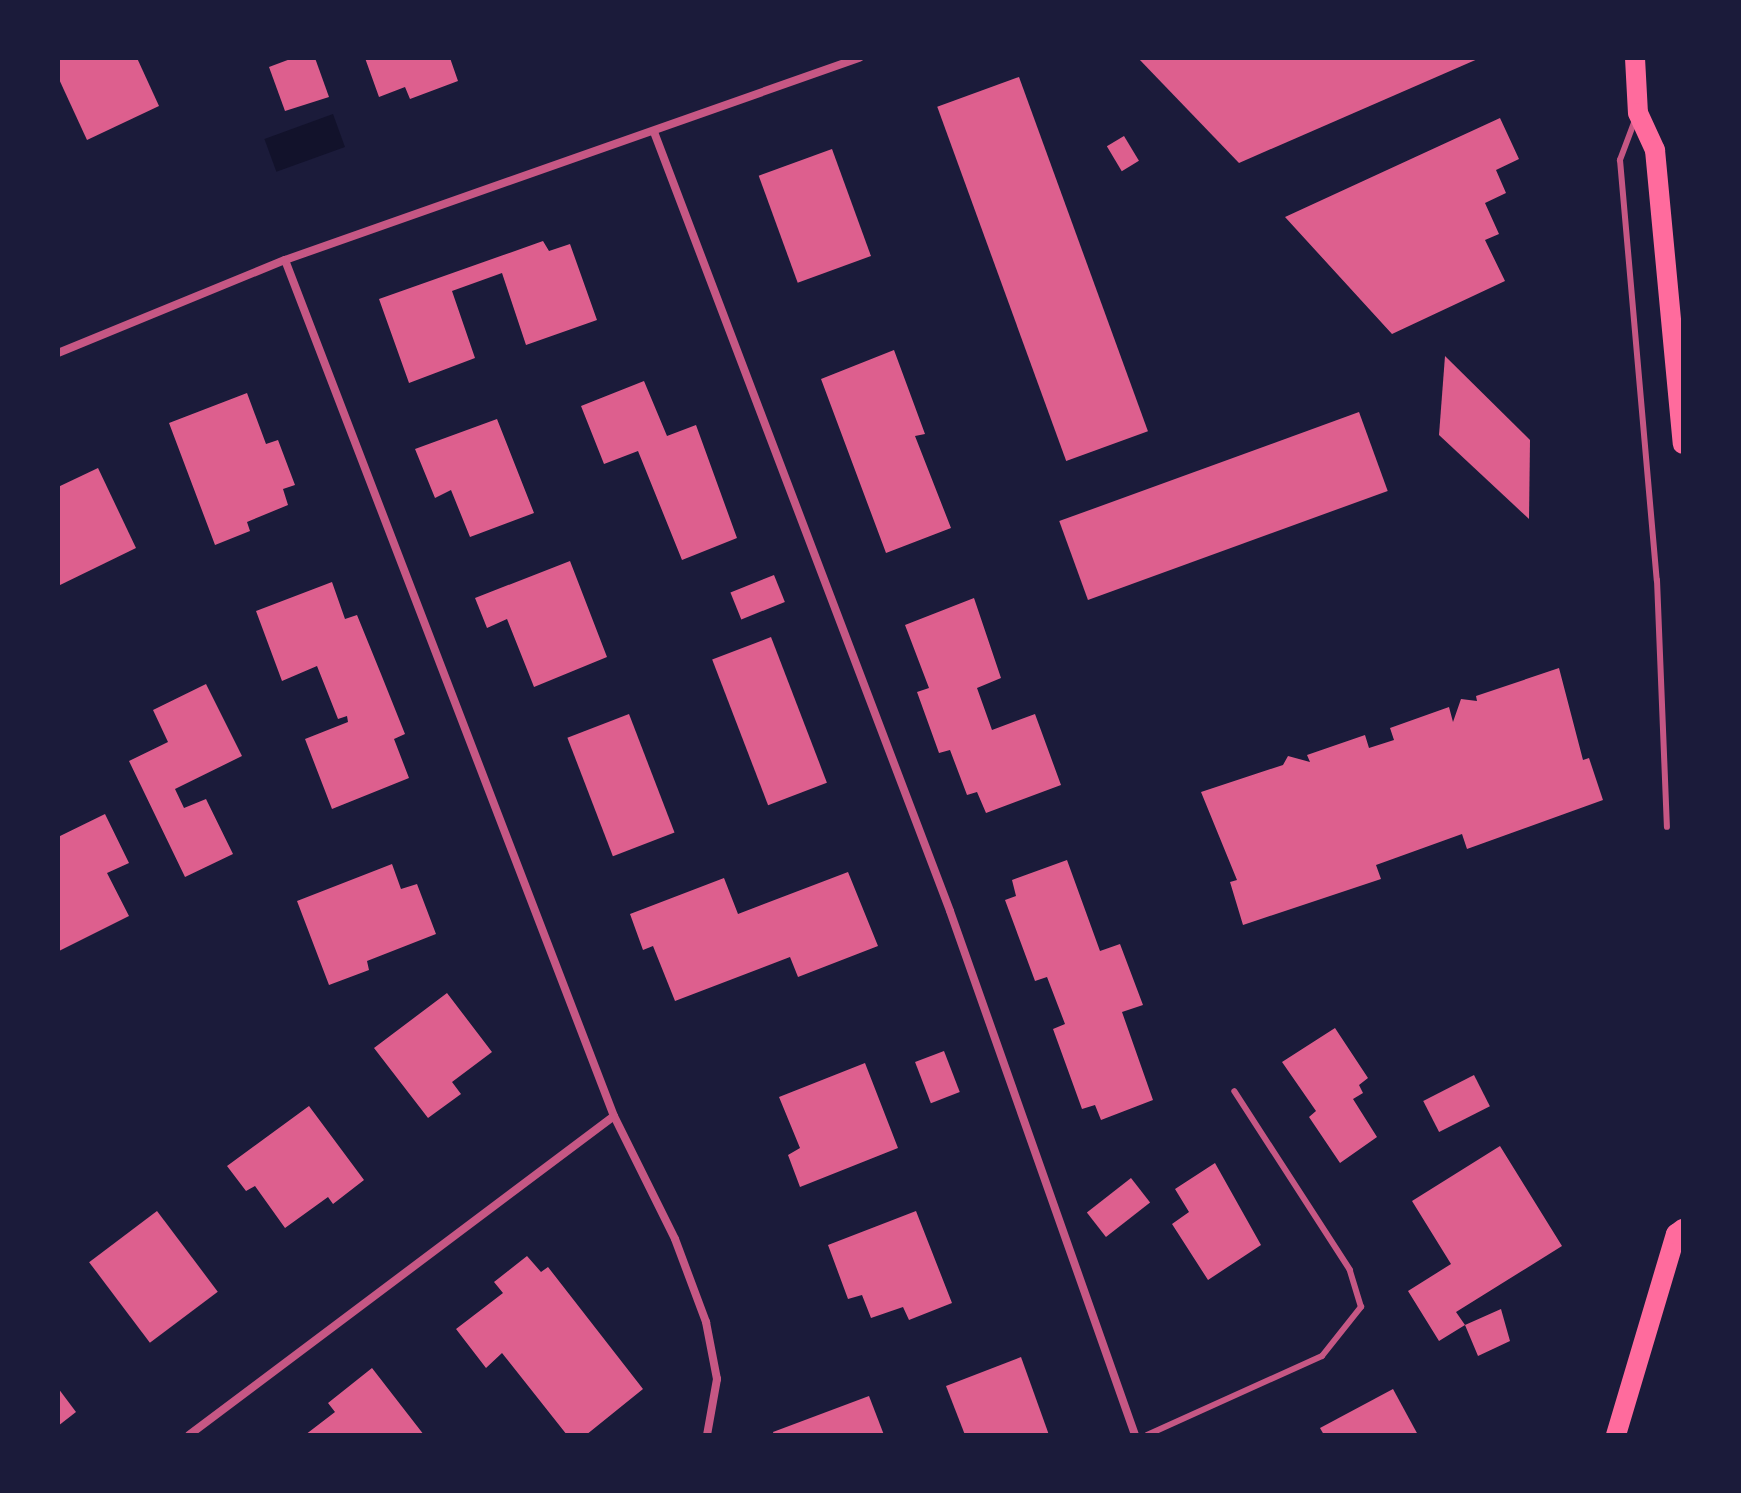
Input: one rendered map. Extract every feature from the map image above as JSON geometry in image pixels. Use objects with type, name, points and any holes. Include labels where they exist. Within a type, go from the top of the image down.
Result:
[{"type":"main road","points":[[1635,58],[1638,113],[1655,150],[1683,444]]},
{"type":"main road","points":[[1616,1435],[1676,1234],[1683,1229]]},
{"type":"street","points":[[58,353],[285,260],[859,58]]},
{"type":"street","points":[[654,132],[950,911],[1135,1435]]},
{"type":"street","points":[[285,260],[614,1116],[675,1239],[706,1322],[717,1379],[707,1435]]},
{"type":"street","points":[[189,1435],[614,1116]]},
{"type":"lane","points":[[1638,113],[1620,160],[1657,580],[1667,827]]},
{"type":"lane","points":[[1147,1435],[1322,1356],[1361,1307],[1350,1270],[1234,1091]]},
{"type":"shaded area","points":[[333,114],[345,147],[276,172],[264,139]]},
{"type":"building","points":[[58,58],[137,58],[159,106],[87,140],[58,77]]},
{"type":"building","points":[[293,58],[315,58],[329,97],[285,111],[269,67]]},
{"type":"building","points":[[365,58],[450,58],[458,81],[410,99],[405,87],[379,97]]},
{"type":"building","points":[[1138,58],[1480,58],[1239,163]]},
{"type":"building","points":[[1019,77],[1148,431],[1066,461],[937,107]]},
{"type":"building","points":[[1500,118],[1519,159],[1496,170],[1506,193],[1485,203],[1499,234],[1485,240],[1505,281],[1392,334],[1285,217]]},
{"type":"building","points":[[1124,136],[1139,161],[1122,171],[1107,146]]},
{"type":"building","points":[[832,149],[871,256],[798,283],[759,176]]},
{"type":"building","points":[[543,241],[549,251],[570,244],[597,320],[526,345],[502,273],[452,291],[475,358],[409,383],[379,299]]},
{"type":"building","points":[[894,350],[925,434],[915,436],[951,528],[886,553],[821,379]]},
{"type":"building","points":[[1445,356],[1530,440],[1529,519],[1439,435]]},
{"type":"building","points":[[644,381],[667,436],[696,425],[737,538],[682,560],[638,451],[604,464],[581,406]]},
{"type":"building","points":[[247,393],[266,444],[278,440],[295,485],[283,489],[288,505],[247,522],[250,531],[215,545],[169,423]]},
{"type":"building","points":[[1359,412],[1388,491],[1088,600],[1059,521]]},
{"type":"building","points":[[497,419],[534,513],[470,537],[451,490],[435,498],[415,449]]},
{"type":"building","points":[[98,468],[136,548],[58,586],[58,487]]},
{"type":"building","points":[[570,561],[607,657],[534,687],[507,619],[487,628],[475,598]]},
{"type":"building","points":[[774,575],[785,602],[741,619],[730,593]]},
{"type":"building","points":[[332,582],[345,619],[357,615],[405,734],[394,739],[409,778],[332,809],[305,739],[348,722],[347,716],[338,719],[317,666],[282,681],[256,611]]},
{"type":"building","points":[[974,598],[1001,678],[977,688],[992,730],[1035,714],[1061,785],[986,813],[977,792],[967,795],[950,750],[939,753],[917,692],[929,688],[905,625]]},
{"type":"building","points":[[771,637],[827,783],[768,805],[712,660]]},
{"type":"building","points":[[1559,668],[1583,760],[1589,758],[1603,800],[1467,849],[1462,834],[1376,865],[1381,879],[1243,925],[1230,882],[1237,880],[1201,792],[1283,765],[1288,756],[1310,762],[1307,755],[1365,735],[1369,748],[1394,740],[1390,728],[1449,707],[1453,722],[1461,699],[1477,701],[1476,696]]},
{"type":"building","points":[[206,684],[242,756],[175,789],[184,808],[206,799],[233,854],[185,877],[129,761],[168,742],[153,710]]},
{"type":"building","points":[[629,714],[675,833],[613,856],[567,738]]},
{"type":"building","points":[[105,814],[129,863],[107,873],[129,916],[59,951],[58,837]]},
{"type":"building","points":[[1067,860],[1100,951],[1120,944],[1143,1005],[1122,1012],[1153,1100],[1101,1120],[1095,1105],[1082,1109],[1053,1029],[1065,1024],[1047,977],[1035,981],[1005,900],[1016,896],[1012,880]]},
{"type":"building","points":[[392,864],[401,889],[417,884],[436,934],[367,961],[369,970],[329,985],[297,901]]},
{"type":"building","points":[[848,872],[878,946],[798,977],[790,957],[675,1001],[653,946],[643,950],[630,914],[724,878],[738,914]]},
{"type":"building","points":[[447,993],[492,1052],[452,1082],[461,1094],[428,1118],[374,1048]]},
{"type":"building","points":[[1335,1028],[1368,1078],[1359,1085],[1363,1093],[1353,1099],[1377,1137],[1340,1163],[1309,1117],[1316,1111],[1282,1062]]},
{"type":"building","points":[[944,1051],[960,1092],[931,1103],[915,1062]]},
{"type":"building","points":[[865,1063],[898,1148],[800,1187],[788,1155],[800,1148],[779,1097]]},
{"type":"building","points":[[1474,1075],[1490,1106],[1439,1132],[1423,1101]]},
{"type":"building","points":[[309,1106],[364,1180],[333,1204],[328,1197],[285,1228],[255,1186],[246,1191],[227,1166]]},
{"type":"building","points":[[1500,1146],[1562,1246],[1456,1312],[1465,1325],[1439,1341],[1408,1291],[1451,1264],[1412,1201]]},
{"type":"building","points":[[1215,1163],[1261,1245],[1208,1280],[1172,1224],[1189,1212],[1175,1189]]},
{"type":"building","points":[[1131,1178],[1150,1202],[1106,1237],[1087,1212]]},
{"type":"building","points":[[157,1211],[218,1292],[150,1343],[89,1262]]},
{"type":"building","points":[[916,1211],[952,1303],[909,1320],[903,1307],[871,1318],[862,1295],[848,1299],[828,1245]]},
{"type":"building","points":[[527,1256],[541,1272],[548,1267],[643,1389],[586,1435],[567,1435],[502,1353],[486,1368],[456,1329],[503,1293],[494,1282]]},
{"type":"building","points":[[1501,1309],[1510,1341],[1478,1356],[1465,1325]]},
{"type":"building","points":[[1021,1357],[1049,1435],[965,1435],[946,1386]]},
{"type":"building","points":[[372,1368],[424,1435],[305,1435],[335,1412],[328,1403]]},
{"type":"building","points":[[58,1388],[76,1412],[58,1426]]},
{"type":"building","points":[[1393,1389],[1418,1435],[1324,1435],[1320,1428]]},
{"type":"building","points":[[869,1396],[884,1435],[774,1435],[773,1432]]}]
